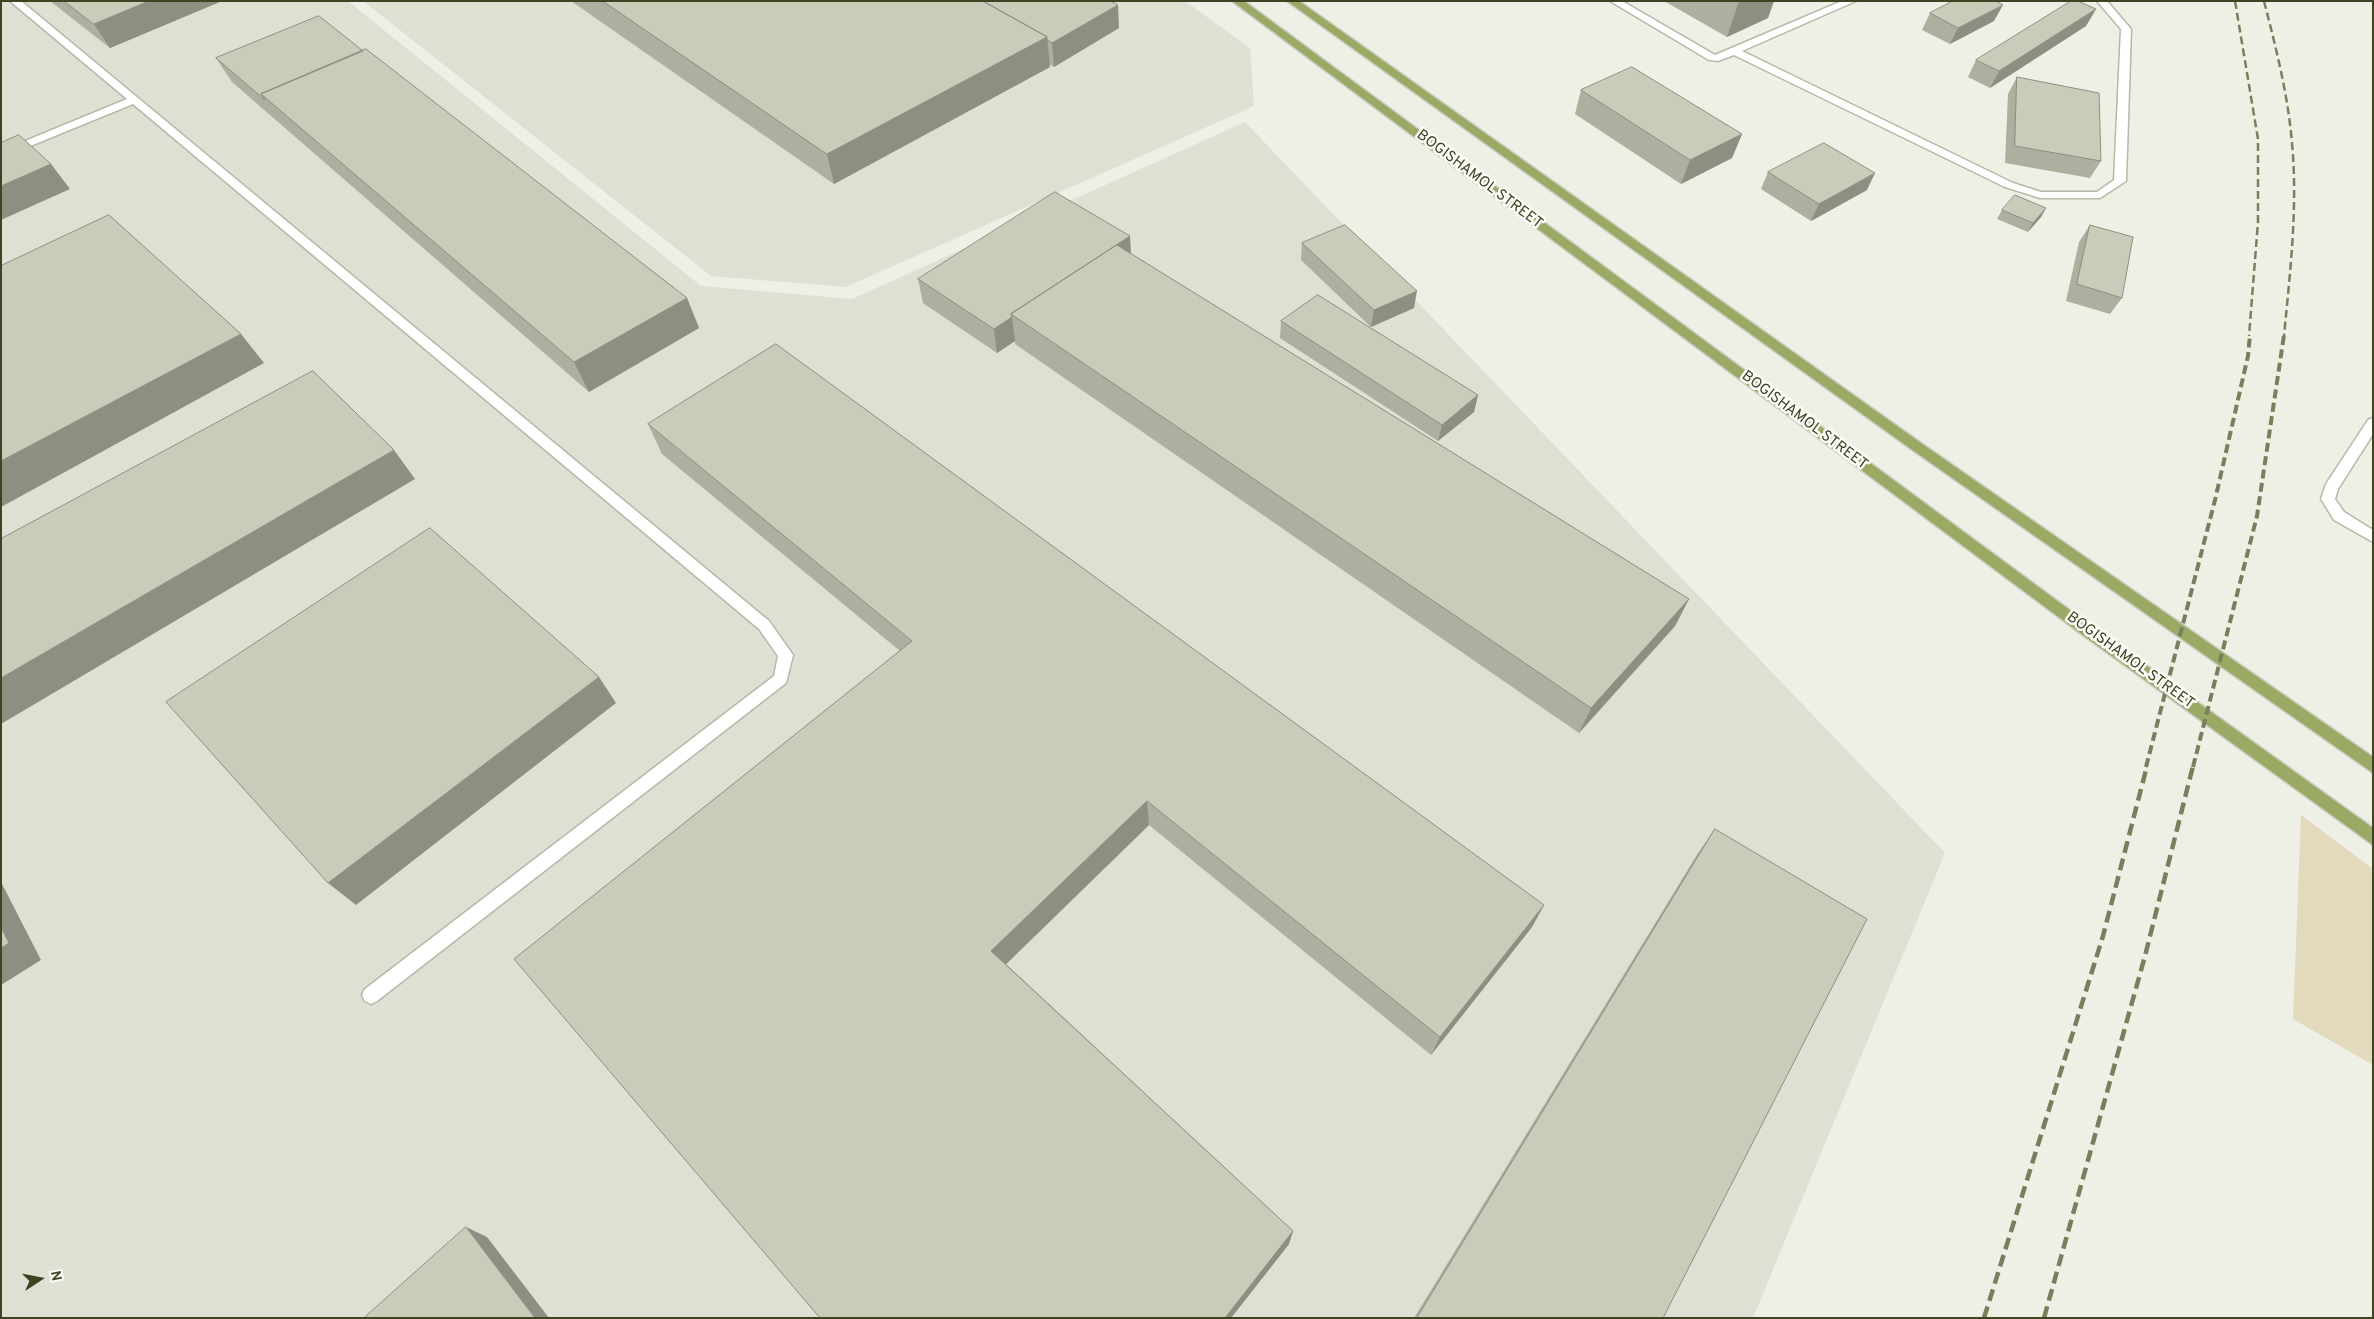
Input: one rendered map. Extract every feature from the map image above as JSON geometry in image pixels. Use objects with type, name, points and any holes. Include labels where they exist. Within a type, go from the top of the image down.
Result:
[{"type":"main road","name":"BOGISHAMOL STREET","points":[[1237,1],[2085,629],[2373,838]]},
{"type":"main road","points":[[1292,1],[1916,446],[2373,766]]},
{"type":"street","points":[[15,1],[764,624],[786,655],[781,679],[371,995]]},
{"type":"street","points":[[1615,1],[1713,58],[1736,52],[1851,1]]},
{"type":"street","points":[[1736,52],[2009,185],[2040,195],[2100,195],[2120,181],[2126,29],[2102,1]]},
{"type":"street","points":[[1,155],[132,100]]},
{"type":"street","points":[[2373,423],[2332,488],[2328,499],[2338,516],[2373,537]]},
{"type":"shaded area","points":[[1,1],[348,1],[701,286],[852,299],[1245,122],[1945,853],[1753,1318],[1,1318]]},
{"type":"shaded area","points":[[363,1],[1185,1],[1250,48],[1254,106],[846,287],[711,276]]},
{"type":"shaded area","points":[[2301,815],[2373,869],[2373,1065],[2293,1019]]},
{"type":"building","points":[[64,1],[149,1],[94,24]]},
{"type":"building","points":[[603,1],[983,1],[1047,37],[827,154]]},
{"type":"building","points":[[983,1],[1111,1],[1118,5],[1052,43],[1047,40],[1047,37]]},
{"type":"building","points":[[1953,1],[1996,1],[2003,5],[1958,28],[1930,13]]},
{"type":"building","points":[[2071,1],[2078,1],[2096,9],[1999,71],[1976,60]]},
{"type":"building","points":[[319,16],[363,51],[261,94],[265,100],[216,58]]},
{"type":"building","points":[[366,49],[687,298],[574,362],[261,94]]},
{"type":"building","points":[[1632,67],[1742,134],[1690,160],[1581,90]]},
{"type":"building","points":[[2017,77],[2099,93],[2101,161],[2015,146]]},
{"type":"building","points":[[19,135],[51,164],[1,186],[1,143]]},
{"type":"building","points":[[1824,143],[1875,173],[1819,204],[1768,172]]},
{"type":"building","points":[[1055,192],[1130,236],[1011,314],[1012,317],[994,329],[918,279]]},
{"type":"building","points":[[2015,195],[2046,208],[2033,223],[2002,210]]},
{"type":"building","points":[[109,215],[241,334],[1,461],[1,266]]},
{"type":"building","points":[[1345,225],[1417,291],[1374,310],[1302,243]]},
{"type":"building","points":[[2090,225],[2133,237],[2122,298],[2077,284]]},
{"type":"building","points":[[1117,245],[1689,599],[1591,708],[1011,314]]},
{"type":"building","points":[[1318,295],[1478,395],[1442,425],[1281,321]]},
{"type":"building","points":[[776,344],[1544,905],[1440,1037],[1147,801],[991,951],[1293,1231],[1225,1318],[820,1318],[514,959],[912,641],[648,424]]},
{"type":"building","points":[[313,371],[394,450],[1,678],[1,539]]},
{"type":"building","points":[[430,528],[599,677],[328,883],[166,702]]},
{"type":"building","points":[[1715,829],[1867,919],[1663,1318],[1417,1318]]},
{"type":"building","points":[[1,927],[9,943],[1,948]]},
{"type":"building","points":[[466,1227],[535,1318],[364,1318]]},
{"type":"railway","points":[[2235,1],[2258,139],[2258,222],[2249,336]]},
{"type":"railway","points":[[2264,1],[2285,89],[2294,167],[2293,240],[2284,336]]},
{"type":"railway","points":[[2146,767],[2215,500],[2248,356],[2250,335]]},
{"type":"railway","points":[[2193,767],[2257,516],[2284,335]]},
{"type":"railway","points":[[1984,1318],[2103,936],[2147,766]]},
{"type":"railway","points":[[2044,1318],[2145,956],[2193,766]]}]
